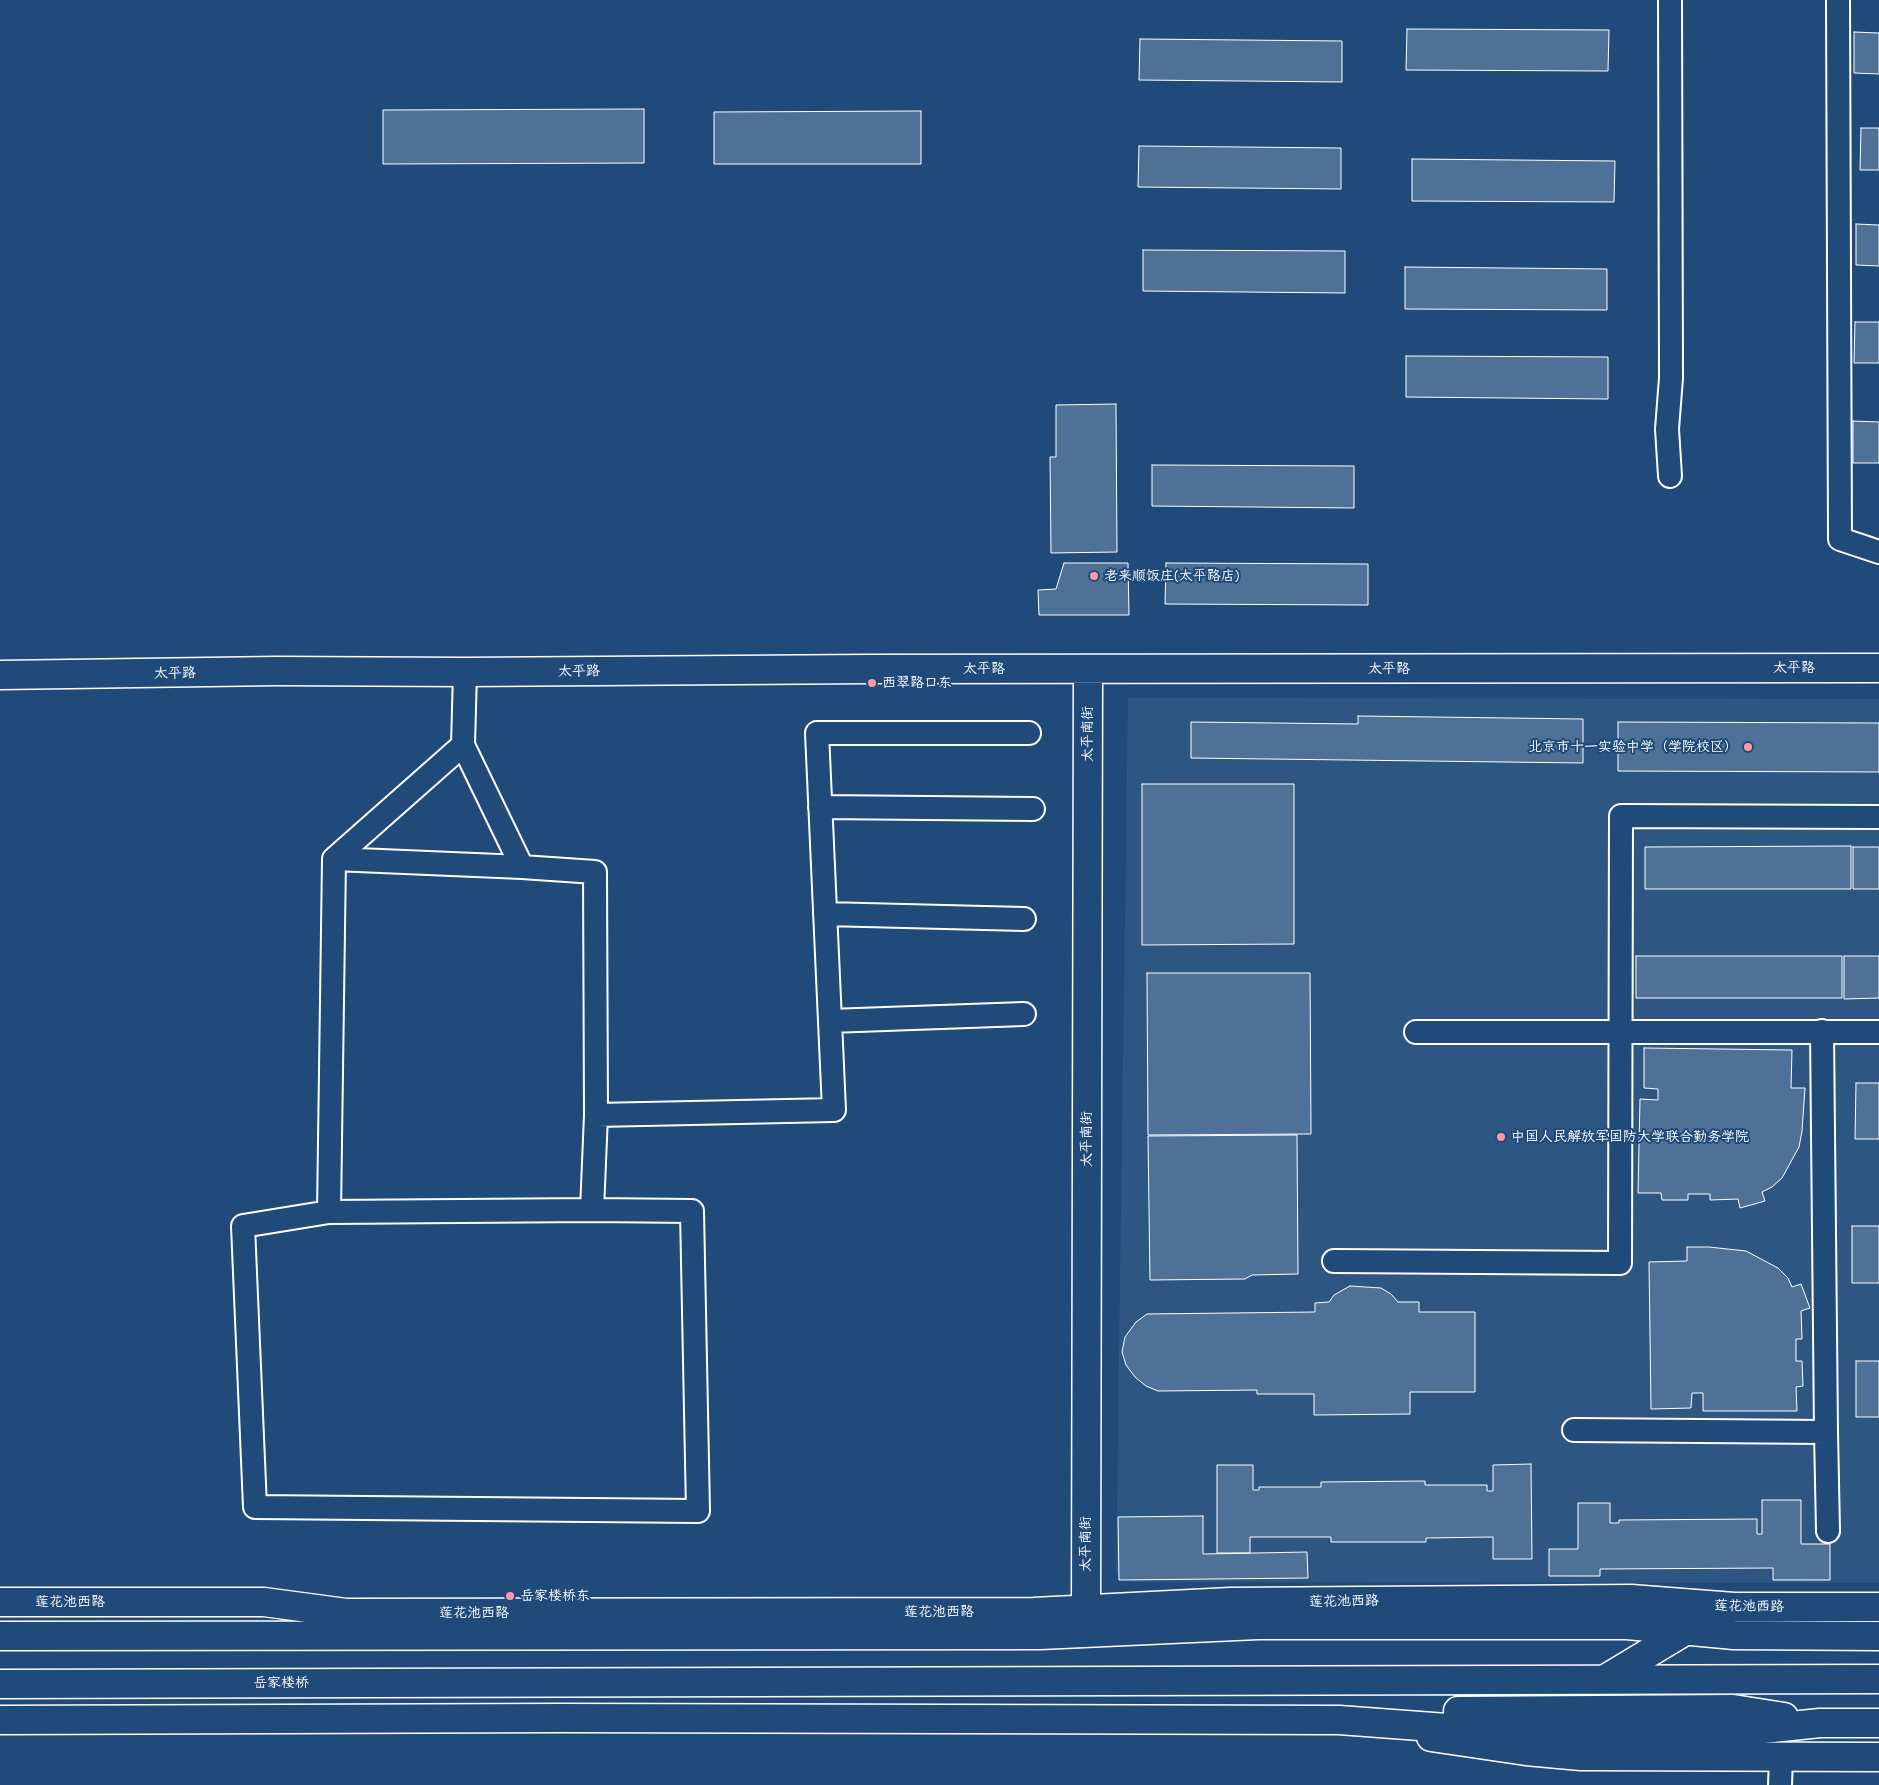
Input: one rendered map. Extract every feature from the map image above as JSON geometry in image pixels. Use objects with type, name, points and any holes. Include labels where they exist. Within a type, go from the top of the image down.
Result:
[{"type":"main road","name":"太平路","points":[[0,675],[277,671],[1879,668]]},
{"type":"main road","name":"太平南街","points":[[1086,1609],[1088,669]]},
{"type":"main road","name":"莲花池西路","points":[[0,1602],[264,1602],[346,1613],[1034,1612],[1250,1602],[1631,1599],[1734,1607],[1879,1607]]},
{"type":"main road","points":[[1606,1678],[1685,1631],[1685,1603]]},
{"type":"main road","name":"莲花池西路","points":[[0,1636],[1040,1636],[1258,1625],[1627,1625],[1734,1636],[1879,1636]]},
{"type":"main road","points":[[1606,1678],[1879,1679]]},
{"type":"main road","name":"岳家楼桥","points":[[0,1684],[1606,1678]]},
{"type":"main road","points":[[0,1720],[561,1718],[1339,1720],[1581,1738],[1686,1737],[1820,1723],[1879,1722]]},
{"type":"main road","points":[[1339,1720],[1454,1742],[1526,1751],[1646,1757],[1879,1758]]},
{"type":"street","points":[[1670,0],[1671,378],[1667,429],[1670,476]]},
{"type":"street","points":[[1838,0],[1840,539],[1879,552]]},
{"type":"street","points":[[465,672],[463,745],[522,867]]},
{"type":"street","points":[[596,1115],[834,1110],[817,733],[1029,733]]},
{"type":"street","points":[[329,1212],[334,859],[463,745]]},
{"type":"street","points":[[820,807],[1033,809]]},
{"type":"street","points":[[1334,1261],[1620,1262],[1621,816],[1879,817]]},
{"type":"street","points":[[334,859],[595,872],[596,1115],[592,1210]]},
{"type":"street","points":[[825,914],[1024,919]]},
{"type":"street","points":[[830,1020],[1024,1014]]},
{"type":"street","points":[[1416,1032],[1620,1030],[1879,1032]]},
{"type":"street","points":[[1822,1031],[1828,1531]]},
{"type":"street","points":[[692,1211],[698,1511],[255,1507],[243,1226],[329,1212],[692,1211]]},
{"type":"street","points":[[1574,1430],[1826,1432]]},
{"type":"street","points":[[1780,1785],[1781,1758]]},
{"type":"shaded area","name":"中国人民解放军国防大学联合勤务学院","points":[[1128,698],[1879,699],[1879,1583],[1132,1582],[1116,1574]]},
{"type":"building","points":[[1407,29],[1609,30],[1608,71],[1406,70]]},
{"type":"building","points":[[1854,32],[1879,33],[1879,74],[1854,73]]},
{"type":"building","points":[[1140,39],[1342,41],[1342,82],[1139,80]]},
{"type":"building","points":[[644,109],[644,163],[383,164],[383,110]]},
{"type":"building","points":[[921,111],[921,164],[714,164],[714,112]]},
{"type":"building","points":[[1861,128],[1879,128],[1879,170],[1860,170]]},
{"type":"building","points":[[1139,146],[1341,148],[1341,189],[1138,187]]},
{"type":"building","points":[[1412,159],[1615,161],[1614,202],[1412,201]]},
{"type":"building","points":[[1856,224],[1879,225],[1879,266],[1856,265]]},
{"type":"building","points":[[1143,250],[1345,251],[1345,293],[1143,291]]},
{"type":"building","points":[[1405,267],[1607,269],[1607,310],[1405,309]]},
{"type":"building","points":[[1855,322],[1879,322],[1879,363],[1854,363]]},
{"type":"building","points":[[1406,356],[1608,357],[1608,399],[1406,397]]},
{"type":"building","points":[[1116,404],[1117,552],[1051,553],[1050,457],[1056,457],[1056,405]]},
{"type":"building","points":[[1853,421],[1879,422],[1879,463],[1853,463]]},
{"type":"building","points":[[1152,465],[1354,466],[1354,508],[1152,506]]},
{"type":"building","name":"老来顺饭庄(太平路店)","points":[[1064,563],[1128,563],[1129,615],[1039,615],[1038,590],[1056,589]]},
{"type":"building","points":[[1166,563],[1368,564],[1368,605],[1165,604]]},
{"type":"building","points":[[1358,716],[1583,719],[1583,763],[1191,758],[1191,722],[1358,724]]},
{"type":"building","name":"北京市十一实验中学（学院校区）","points":[[1618,722],[1879,723],[1879,772],[1618,771]]},
{"type":"building","points":[[1142,784],[1294,784],[1294,944],[1142,945]]},
{"type":"building","points":[[1851,846],[1851,889],[1645,889],[1645,847]]},
{"type":"building","points":[[1853,847],[1879,847],[1879,889],[1853,889]]},
{"type":"building","points":[[1636,956],[1842,956],[1842,998],[1636,998]]},
{"type":"building","points":[[1844,956],[1879,956],[1879,998],[1844,999]]},
{"type":"building","points":[[1147,973],[1310,973],[1311,1134],[1148,1135]]},
{"type":"building","points":[[1644,1048],[1792,1050],[1791,1088],[1805,1088],[1802,1131],[1799,1147],[1782,1178],[1772,1187],[1762,1192],[1765,1201],[1740,1208],[1738,1199],[1710,1200],[1710,1194],[1688,1194],[1688,1200],[1662,1200],[1661,1193],[1638,1193],[1640,1099],[1658,1100],[1658,1089],[1644,1088]]},
{"type":"building","points":[[1856,1083],[1879,1083],[1879,1139],[1855,1139]]},
{"type":"building","points":[[1297,1135],[1298,1274],[1252,1275],[1245,1279],[1150,1280],[1148,1136]]},
{"type":"building","points":[[1852,1226],[1879,1226],[1879,1283],[1852,1283]]},
{"type":"building","points":[[1687,1247],[1746,1251],[1778,1268],[1788,1278],[1792,1287],[1801,1284],[1810,1308],[1801,1311],[1802,1339],[1796,1339],[1796,1361],[1802,1361],[1803,1386],[1796,1387],[1797,1411],[1703,1411],[1703,1393],[1692,1393],[1691,1408],[1651,1409],[1649,1262],[1687,1261]]},
{"type":"building","points":[[1350,1286],[1381,1288],[1391,1294],[1398,1302],[1419,1302],[1419,1312],[1475,1312],[1475,1392],[1410,1392],[1410,1414],[1314,1415],[1314,1394],[1257,1394],[1257,1390],[1158,1391],[1146,1386],[1135,1377],[1126,1365],[1122,1352],[1125,1337],[1136,1322],[1147,1314],[1315,1312],[1315,1303],[1329,1302],[1334,1295]]},
{"type":"building","points":[[1856,1361],[1879,1361],[1879,1417],[1856,1417]]},
{"type":"building","points":[[1531,1464],[1532,1559],[1493,1559],[1493,1537],[1426,1538],[1426,1542],[1331,1542],[1331,1537],[1250,1537],[1250,1553],[1217,1553],[1217,1465],[1253,1465],[1253,1490],[1259,1490],[1259,1487],[1321,1487],[1321,1482],[1425,1481],[1425,1485],[1487,1485],[1487,1491],[1493,1491],[1493,1465]]},
{"type":"building","points":[[1762,1500],[1801,1500],[1801,1544],[1830,1544],[1830,1580],[1773,1580],[1773,1568],[1600,1569],[1600,1576],[1549,1576],[1549,1549],[1578,1549],[1578,1503],[1610,1503],[1610,1523],[1619,1523],[1619,1520],[1757,1519],[1757,1534],[1762,1534]]},
{"type":"building","points":[[1203,1516],[1203,1554],[1307,1552],[1308,1578],[1119,1580],[1118,1517]]},
{"type":"place","name":"老来顺饭庄(太平路店)","points":[[1094,576]]},
{"type":"place","name":"西翠路口东","points":[[872,683]]},
{"type":"place","name":"北京市十一实验中学（学院校区）","points":[[1748,747]]},
{"type":"place","name":"中国人民解放军国防大学联合勤务学院","points":[[1501,1137]]},
{"type":"place","name":"岳家楼桥东","points":[[510,1596]]}]
